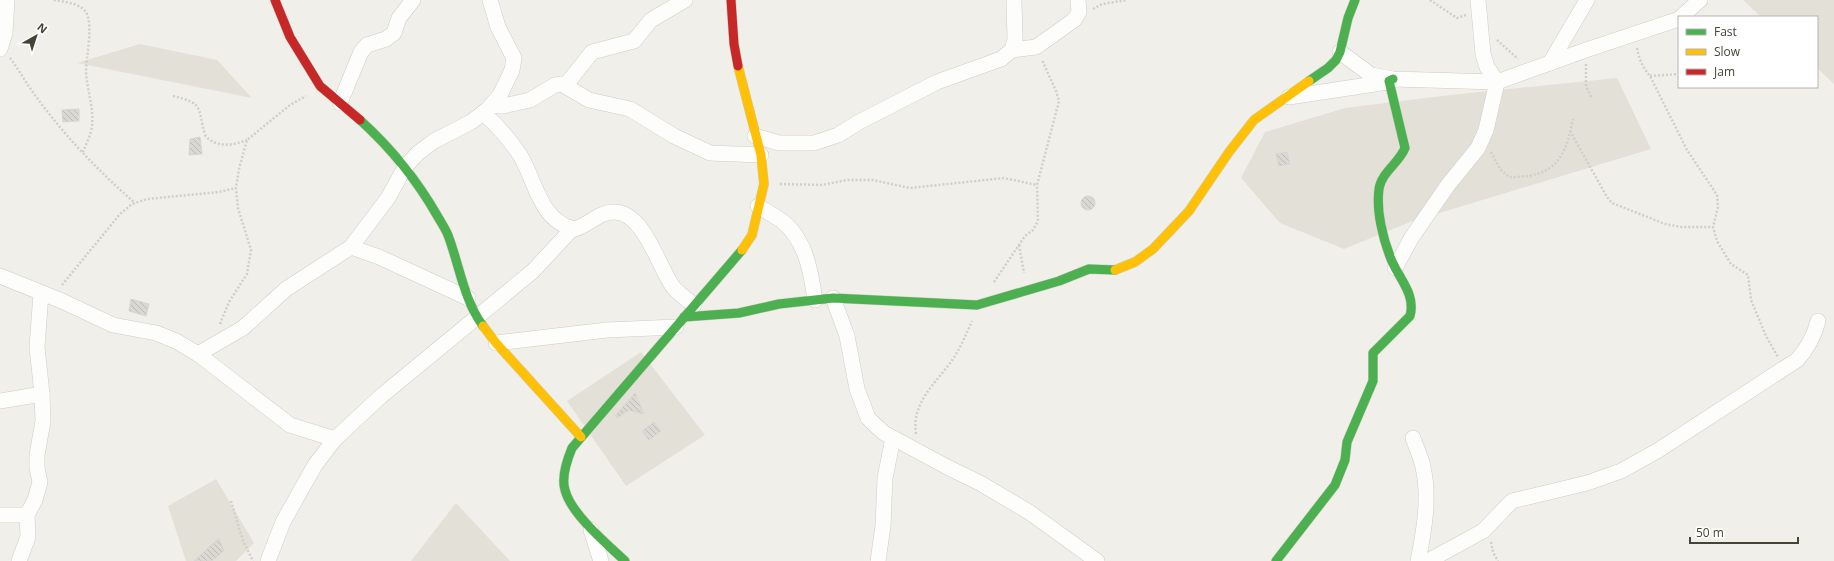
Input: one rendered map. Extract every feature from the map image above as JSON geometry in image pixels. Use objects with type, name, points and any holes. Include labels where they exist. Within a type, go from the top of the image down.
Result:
[{"type":"street","points":[[0,48],[5,33],[7,0]]},
{"type":"street","points":[[275,0],[290,37],[320,86],[366,126],[405,167],[424,192],[449,237],[468,298],[476,316],[496,344],[581,437]]},
{"type":"street","points":[[340,103],[361,52],[367,45],[386,39],[394,33],[398,18],[413,0]]},
{"type":"street","points":[[204,350],[243,328],[286,289],[352,246],[388,198],[405,167],[418,153],[452,130],[471,122],[487,110],[500,95],[508,81],[514,58],[498,27],[490,0]]},
{"type":"street","points":[[565,86],[592,52],[634,41],[651,20],[685,0]]},
{"type":"street","points":[[625,561],[589,526],[569,501],[564,488],[566,464],[572,448],[694,305],[738,257],[752,235],[764,184],[761,155],[738,68],[734,44],[731,0]]},
{"type":"street","points":[[1012,50],[1015,40],[1014,0]]},
{"type":"street","points":[[755,136],[779,143],[814,143],[838,135],[911,94],[937,82],[1001,59],[1012,50],[1036,47],[1068,25],[1078,16],[1080,8],[1078,0]]},
{"type":"street","points":[[496,344],[680,322],[739,313],[779,304],[832,298],[899,300],[977,305],[1027,291],[1089,269],[1114,270],[1135,262],[1154,249],[1189,211],[1229,152],[1254,120],[1283,98],[1328,68],[1336,60],[1340,52],[1348,18],[1355,0]]},
{"type":"street","points":[[1395,268],[1412,237],[1452,180],[1478,148],[1486,130],[1497,82],[1487,67],[1483,54],[1482,26],[1478,0]]},
{"type":"street","points":[[1550,63],[1588,0]]},
{"type":"street","points":[[1682,16],[1700,0]]},
{"type":"street","points":[[1283,98],[1391,80],[1497,82],[1678,19]]},
{"type":"street","points":[[1340,52],[1371,75],[1391,80]]},
{"type":"street","points":[[1276,561],[1335,485],[1345,460],[1348,442],[1374,381],[1374,370],[1371,358],[1373,353],[1410,316],[1413,311],[1412,298],[1395,268],[1386,241],[1380,203],[1380,187],[1383,178],[1402,156],[1405,148],[1391,80]]},
{"type":"street","points":[[487,110],[530,100],[555,85],[562,84],[589,100],[630,108],[674,136],[710,153],[761,155]]},
{"type":"street","points":[[487,110],[494,123],[519,155],[526,167],[539,199],[547,211],[560,223],[572,229],[580,228],[601,214],[614,212],[630,218],[637,224],[654,251],[673,287],[681,296],[694,305]]},
{"type":"street","points":[[758,206],[782,221],[794,233],[802,247],[811,273],[815,300]]},
{"type":"street","points":[[268,561],[283,522],[315,465],[335,439],[380,397],[476,316],[494,304],[533,271],[572,229]]},
{"type":"street","points":[[352,246],[468,298]]},
{"type":"street","points":[[0,276],[113,325],[156,333],[204,350],[290,425],[335,439]]},
{"type":"street","points":[[19,561],[28,537],[27,515],[35,500],[40,482],[37,468],[37,455],[43,421],[37,347],[46,295]]},
{"type":"street","points":[[832,298],[847,336],[857,389],[868,418],[884,433],[980,483],[1029,512],[1097,561]]},
{"type":"street","points":[[1428,561],[1483,531],[1512,501],[1587,483],[1621,471],[1657,451],[1797,360],[1806,350],[1813,338],[1818,321]]},
{"type":"street","points":[[0,401],[42,394]]},
{"type":"street","points":[[878,561],[883,526],[886,478],[893,438]]},
{"type":"street","points":[[1413,438],[1423,468],[1426,491],[1424,528],[1418,561]]},
{"type":"street","points":[[0,515],[27,515]]},
{"type":"street","points":[[589,526],[600,561]]},
{"type":"path","points":[[54,0],[78,5],[83,8],[87,14],[89,34],[86,70],[92,127],[83,152]]},
{"type":"path","points":[[1078,16],[1102,4],[1127,0]]},
{"type":"path","points":[[1430,0],[1448,13],[1458,18],[1466,15],[1472,16],[1530,70]]},
{"type":"path","points":[[1635,34],[1639,59],[1650,76],[1688,150],[1717,195],[1718,207],[1713,227],[1717,241],[1727,260],[1748,275],[1751,300],[1766,336],[1784,368]]},
{"type":"path","points":[[918,451],[915,430],[922,400],[961,347],[977,305],[1025,236],[1033,230],[1038,222],[1037,185],[1059,101],[1036,47]]},
{"type":"path","points":[[0,48],[12,60],[32,92],[83,152],[135,203]]},
{"type":"path","points":[[1586,50],[1586,86],[1591,97]]},
{"type":"path","points":[[1650,76],[1678,74]]},
{"type":"path","points":[[173,96],[189,100],[199,106],[204,130],[208,138],[221,144],[231,145],[247,140],[290,105],[320,86]]},
{"type":"path","points":[[1486,130],[1493,158],[1500,169],[1509,177],[1514,177],[1536,174],[1550,169],[1559,159],[1573,119]]},
{"type":"path","points":[[1570,131],[1612,204],[1665,224],[1681,227],[1713,227]]},
{"type":"path","points":[[204,350],[229,302],[247,274],[251,250],[238,208],[236,188],[238,170],[247,140]]},
{"type":"path","points":[[764,184],[822,185],[847,180],[873,180],[910,188],[934,187],[978,180],[1004,178],[1037,185]]},
{"type":"path","points":[[46,295],[65,283],[120,214],[135,203],[147,199],[218,192],[236,188]]},
{"type":"path","points":[[1019,245],[1027,291]]},
{"type":"path","points":[[231,501],[243,541],[253,561]]},
{"type":"shaded area","points":[[1743,0],[1834,0],[1834,84],[1818,69],[1818,16],[1760,16]]},
{"type":"shaded area","points":[[140,44],[217,60],[252,98],[77,63]]},
{"type":"shaded area","points":[[1617,78],[1651,149],[1410,222],[1344,249],[1280,223],[1241,178],[1265,132],[1345,108],[1450,95]]},
{"type":"shaded area","points":[[641,352],[705,435],[626,486],[567,401]]},
{"type":"shaded area","points":[[216,479],[254,543],[236,561],[186,561],[168,506]]},
{"type":"shaded area","points":[[456,503],[510,561],[411,561]]},
{"type":"building","points":[[79,109],[79,121],[63,122],[62,110]]},
{"type":"building","points":[[200,137],[202,154],[189,155],[190,139]]},
{"type":"building","points":[[1287,152],[1290,164],[1279,166],[1276,154]]},
{"type":"building","points":[[1088,196],[1093,198],[1095,203],[1093,208],[1088,210],[1083,208],[1081,203],[1083,198]]},
{"type":"building","points":[[131,299],[149,304],[146,316],[129,311]]},
{"type":"building","points":[[635,393],[644,414],[629,410],[617,418],[615,416]]},
{"type":"building","points":[[654,422],[661,431],[649,440],[642,431]]},
{"type":"building","points":[[219,538],[224,551],[212,561],[194,561]]},
{"type":"traffic: fast","points":[[1309,81],[1328,68],[1336,60],[1340,52],[1348,18],[1355,0]]},
{"type":"traffic: fast","points":[[1276,561],[1335,485],[1345,460],[1347,442],[1373,381],[1373,353],[1410,316],[1411,301],[1409,294],[1388,251],[1378,206],[1380,183],[1405,148],[1389,81],[1393,79]]},
{"type":"traffic: fast","points":[[360,120],[393,153],[430,203],[447,233],[471,306],[483,326]]},
{"type":"traffic: fast","points":[[625,561],[590,528],[574,509],[564,485],[565,469],[570,453],[572,448],[742,250]]},
{"type":"traffic: fast","points":[[684,317],[739,313],[779,304],[833,298],[977,305],[1059,281],[1089,269],[1115,270]]},
{"type":"traffic: slow","points":[[738,66],[761,155],[764,184],[752,235],[742,250]]},
{"type":"traffic: slow","points":[[1115,270],[1135,262],[1153,249],[1189,211],[1229,152],[1254,120],[1309,81]]},
{"type":"traffic: slow","points":[[483,326],[496,343],[581,437]]},
{"type":"traffic: jam","points":[[275,0],[290,37],[320,86],[360,120]]},
{"type":"traffic: jam","points":[[731,0],[734,44],[738,66]]}]
